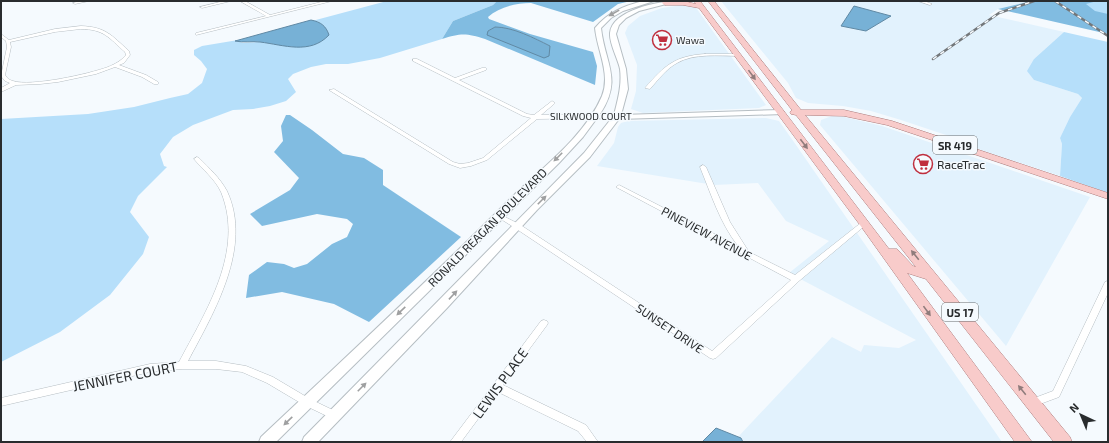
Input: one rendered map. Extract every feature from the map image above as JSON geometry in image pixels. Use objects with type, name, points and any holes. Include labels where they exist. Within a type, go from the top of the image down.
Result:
[{"type":"main road","name":"RONALD REAGAN BOULEVARD","points":[[266,442],[499,216],[585,130],[595,116],[606,95],[610,75],[601,49],[598,28],[605,19],[629,6],[651,1]]},
{"type":"main road","name":"RONALD REAGAN BOULEVARD","points":[[310,442],[334,415],[443,305],[517,226],[587,155],[616,117],[624,89],[623,67],[613,31],[616,24],[624,17],[637,10],[675,1]]},
{"type":"main road","name":"US 17","points":[[698,1],[864,223],[1024,442]]},
{"type":"main road","name":"US 17","points":[[711,1],[798,112],[1064,442]]},
{"type":"main road","points":[[665,3],[683,2],[702,7]]},
{"type":"main road","points":[[716,25],[724,27],[730,34],[738,35]]},
{"type":"main road","points":[[601,49],[606,54],[611,64],[616,67],[623,67]]},
{"type":"main road","points":[[620,104],[634,113],[647,116]]},
{"type":"main road","name":"SR 419","points":[[780,112],[844,113],[889,123],[1108,196]]},
{"type":"main road","name":"SILKWOOD COURT","points":[[595,116],[616,117],[780,112]]},
{"type":"main road","points":[[864,223],[872,225],[889,248],[907,267],[932,277]]},
{"type":"street","points":[[75,4],[87,1]]},
{"type":"street","points":[[202,7],[229,1]]},
{"type":"street","points":[[242,1],[269,16]]},
{"type":"street","points":[[198,34],[330,1]]},
{"type":"street","points":[[920,1],[930,4]]},
{"type":"street","points":[[1,35],[8,42],[9,47],[3,75],[9,81],[15,83],[35,83],[93,73],[117,66],[127,58],[128,55],[127,52],[102,31],[95,28],[58,31],[8,42]]},
{"type":"street","points":[[648,88],[674,62],[681,59],[691,57],[738,55]]},
{"type":"street","name":"SILKWOOD COURT","points":[[415,60],[525,115],[535,117],[595,116]]},
{"type":"street","points":[[117,66],[144,76],[156,83]]},
{"type":"street","points":[[455,80],[484,69]]},
{"type":"street","points":[[1,90],[15,83]]},
{"type":"street","points":[[332,90],[451,163],[460,166],[469,165],[485,159],[552,103]]},
{"type":"street","points":[[182,365],[215,298],[231,250],[233,227],[230,207],[224,192],[214,177],[198,159]]},
{"type":"street","points":[[703,167],[729,228],[736,240],[750,255]]},
{"type":"street","name":"PINEVIEW AVENUE","points":[[619,187],[796,279]]},
{"type":"street","name":"SUNSET DRIVE","points":[[499,216],[517,226],[713,356],[796,279],[864,223]]},
{"type":"street","points":[[1032,403],[1056,394],[1105,300],[1108,284]]},
{"type":"street","name":"LEWIS PLACE","points":[[456,442],[544,323]]},
{"type":"street","name":"JENNIFER COURT","points":[[1,402],[150,368],[182,365],[216,365],[243,369],[270,380],[334,415]]},
{"type":"street","points":[[497,387],[582,428],[593,442]]},
{"type":"shaded area","points":[[387,1],[497,1],[493,5],[453,21],[442,39],[380,58],[348,64],[326,64],[311,67],[293,74],[288,79],[296,92],[286,101],[253,109],[233,110],[193,125],[173,137],[160,154],[164,166],[167,167],[138,196],[130,212],[149,237],[143,254],[110,295],[60,332],[1,362],[1,119],[88,114],[134,107],[188,94],[202,83],[207,69],[194,55],[194,50],[202,46],[238,40],[236,41],[243,43],[259,42],[294,47],[318,22],[312,21]]},
{"type":"shaded area","points":[[497,1],[631,1],[618,4],[593,22],[531,3],[508,6],[488,17],[489,19],[530,34],[593,52],[597,66],[595,85],[479,37],[464,34],[442,39],[453,21],[493,5]],"holes":[[[495,27],[502,27],[523,34],[550,46],[488,31]]]},
{"type":"shaded area","points":[[721,1],[1031,1],[998,9],[989,15],[1064,32],[1034,59],[1034,80],[1078,94],[1082,98],[1070,117],[1060,138],[1062,144],[1060,176],[981,150],[949,136],[871,111],[843,106],[808,103],[796,98],[788,83]],"holes":[[[849,14],[891,16],[866,31],[841,26]]]},
{"type":"shaded area","points":[[1031,1],[1097,1],[1086,4],[1095,11],[1108,14],[1108,34],[998,9]]},
{"type":"shaded area","points":[[1065,1],[1108,1],[1108,30]]},
{"type":"shaded area","points":[[690,4],[694,5],[766,105],[759,108],[643,113],[631,109],[636,91],[637,65],[625,33],[628,26],[640,16],[662,8]]},
{"type":"shaded area","points":[[854,6],[891,16],[866,31],[841,26]]},
{"type":"shaded area","points":[[311,20],[323,25],[329,35],[314,45],[296,47],[260,42],[235,41]]},
{"type":"shaded area","points":[[495,27],[502,27],[516,31],[550,46],[549,56],[544,58],[487,35],[488,31]]},
{"type":"shaded area","points":[[1064,32],[1108,42],[1108,193],[1060,176],[1062,144],[1060,138],[1070,117],[1082,98],[1078,94],[1034,80],[1027,71],[1034,59]]},
{"type":"shaded area","points":[[286,115],[290,115],[312,130],[343,154],[364,158],[383,170],[383,185],[461,237],[369,322],[334,304],[282,292],[246,298],[249,275],[267,262],[284,264],[294,268],[307,264],[332,244],[347,237],[353,224],[347,219],[317,214],[262,226],[250,214],[290,190],[299,178],[274,152],[283,141],[281,126]]},
{"type":"shaded area","points":[[832,116],[844,117],[882,126],[1090,197],[1006,346],[820,125],[821,120]]},
{"type":"shaded area","points":[[766,118],[779,121],[1002,442],[743,442],[741,438],[738,437],[832,337],[861,352],[864,345],[899,348],[916,340],[789,273],[829,241],[786,221],[758,183],[714,185],[597,166],[614,143],[618,127],[621,123],[628,121]]},
{"type":"shaded area","points":[[716,428],[741,438],[743,442],[702,442]]},
{"type":"railway","points":[[933,59],[999,13],[1034,1]]},
{"type":"railway","points":[[1055,1],[1108,36]]},
{"type":"place","name":"Wawa","points":[[662,40]]},
{"type":"place","name":"RaceTrac","points":[[923,164]]}]
